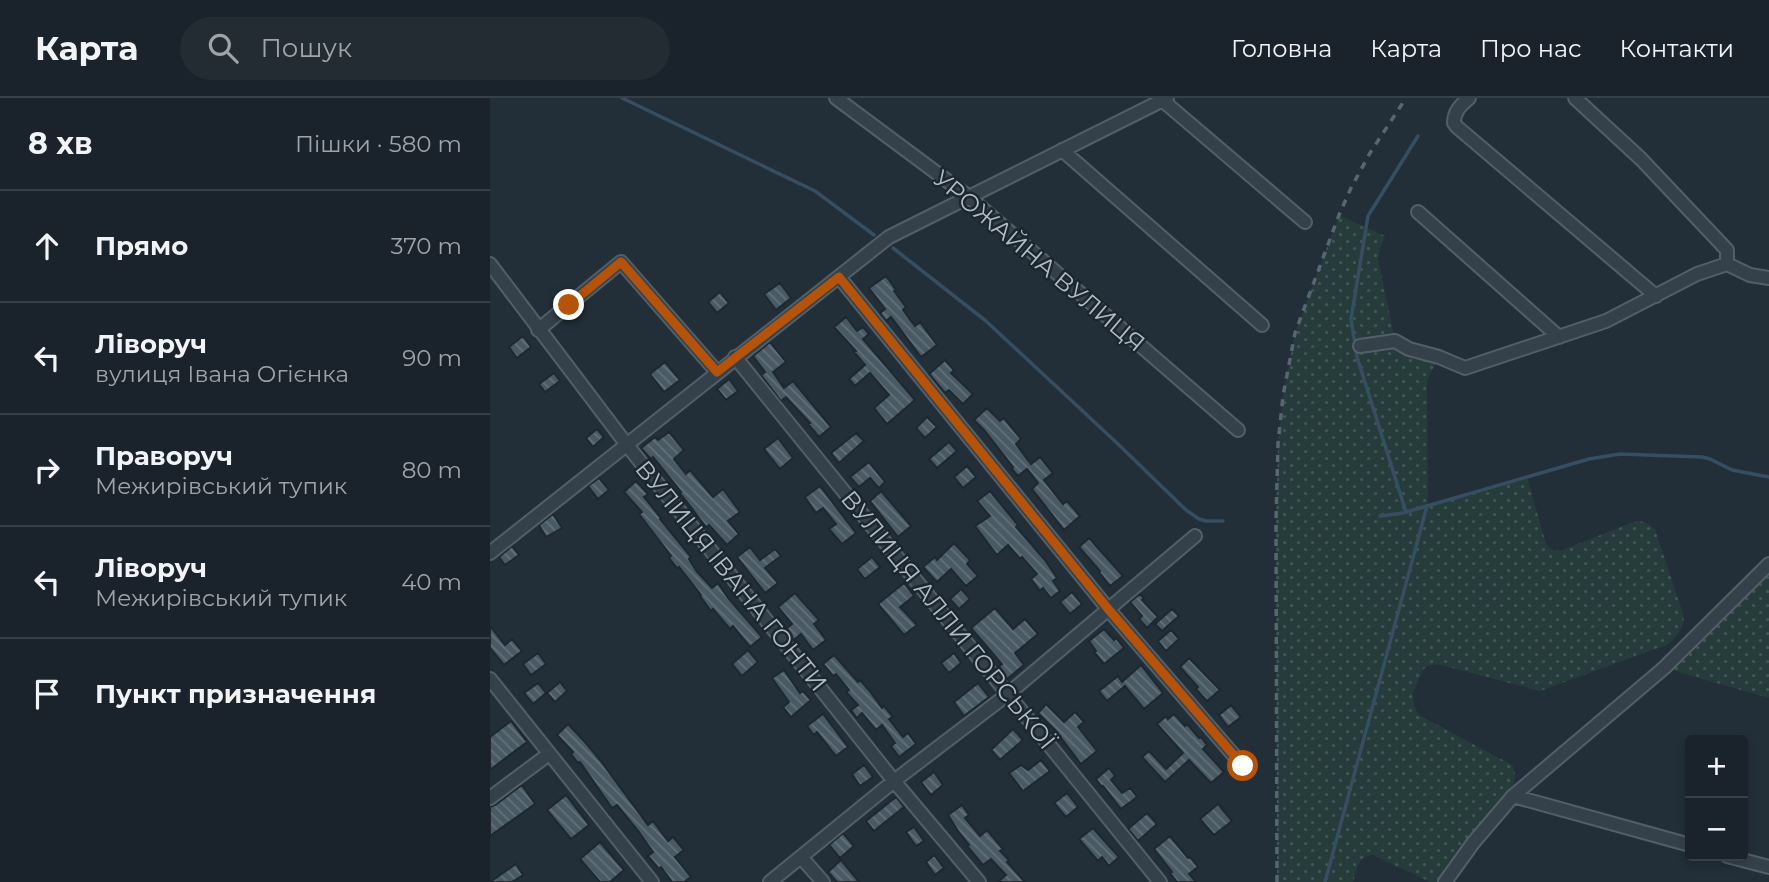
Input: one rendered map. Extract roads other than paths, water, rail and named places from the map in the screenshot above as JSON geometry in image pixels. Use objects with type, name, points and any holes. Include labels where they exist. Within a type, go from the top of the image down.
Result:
[{"type":"street","points":[[1469,98],[1455,114],[1454,122],[1457,127],[1656,296]]},
{"type":"street","points":[[1575,98],[1640,159],[1727,250],[1727,264]]},
{"type":"street","points":[[490,553],[889,237],[1164,99],[1305,222]]},
{"type":"street","name":"УРОЖАЙНА ВУЛИЦЯ","points":[[844,100],[969,197],[1238,430]]},
{"type":"street","points":[[1062,150],[1262,325]]},
{"type":"street","points":[[1418,212],[1559,337]]},
{"type":"street","points":[[538,330],[621,262],[717,372]]},
{"type":"street","name":"ВУЛИЦЯ ІВАНА ГОНТИ","points":[[490,264],[627,445],[894,781],[979,882]]},
{"type":"street","points":[[1360,346],[1395,341],[1409,349],[1465,368],[1606,321],[1698,274],[1727,264],[1750,275],[1769,278]]},
{"type":"street","points":[[839,277],[1109,610],[1243,766]]},
{"type":"street","name":"ВУЛИЦЯ АЛЛИ ГОРСЬКОЇ","points":[[735,357],[1160,882]]},
{"type":"street","points":[[770,882],[894,781],[1008,694],[1195,536]]},
{"type":"street","points":[[1445,882],[1473,843],[1513,796],[1664,668],[1769,564]]},
{"type":"street","points":[[490,679],[652,882]]},
{"type":"street","points":[[490,798],[550,754]]},
{"type":"street","points":[[1513,796],[1685,844]]},
{"type":"street","points":[[801,856],[823,882]]},
{"type":"street","points":[[1746,861],[1769,867]]},
{"type":"waterway","points":[[622,98],[815,191],[874,235]]},
{"type":"waterway","points":[[1406,512],[1357,357],[1351,319],[1368,216],[1418,136]]},
{"type":"waterway","points":[[893,248],[986,321],[1186,510],[1199,519],[1223,521]]},
{"type":"waterway","points":[[1380,516],[1403,513],[1589,459],[1620,454],[1702,457],[1732,470],[1769,477]]},
{"type":"waterway","points":[[1325,882],[1427,506]]},
{"type":"railway","points":[[1277,882],[1276,521],[1278,444],[1283,396],[1295,333],[1339,215],[1370,153],[1406,98]]}]
